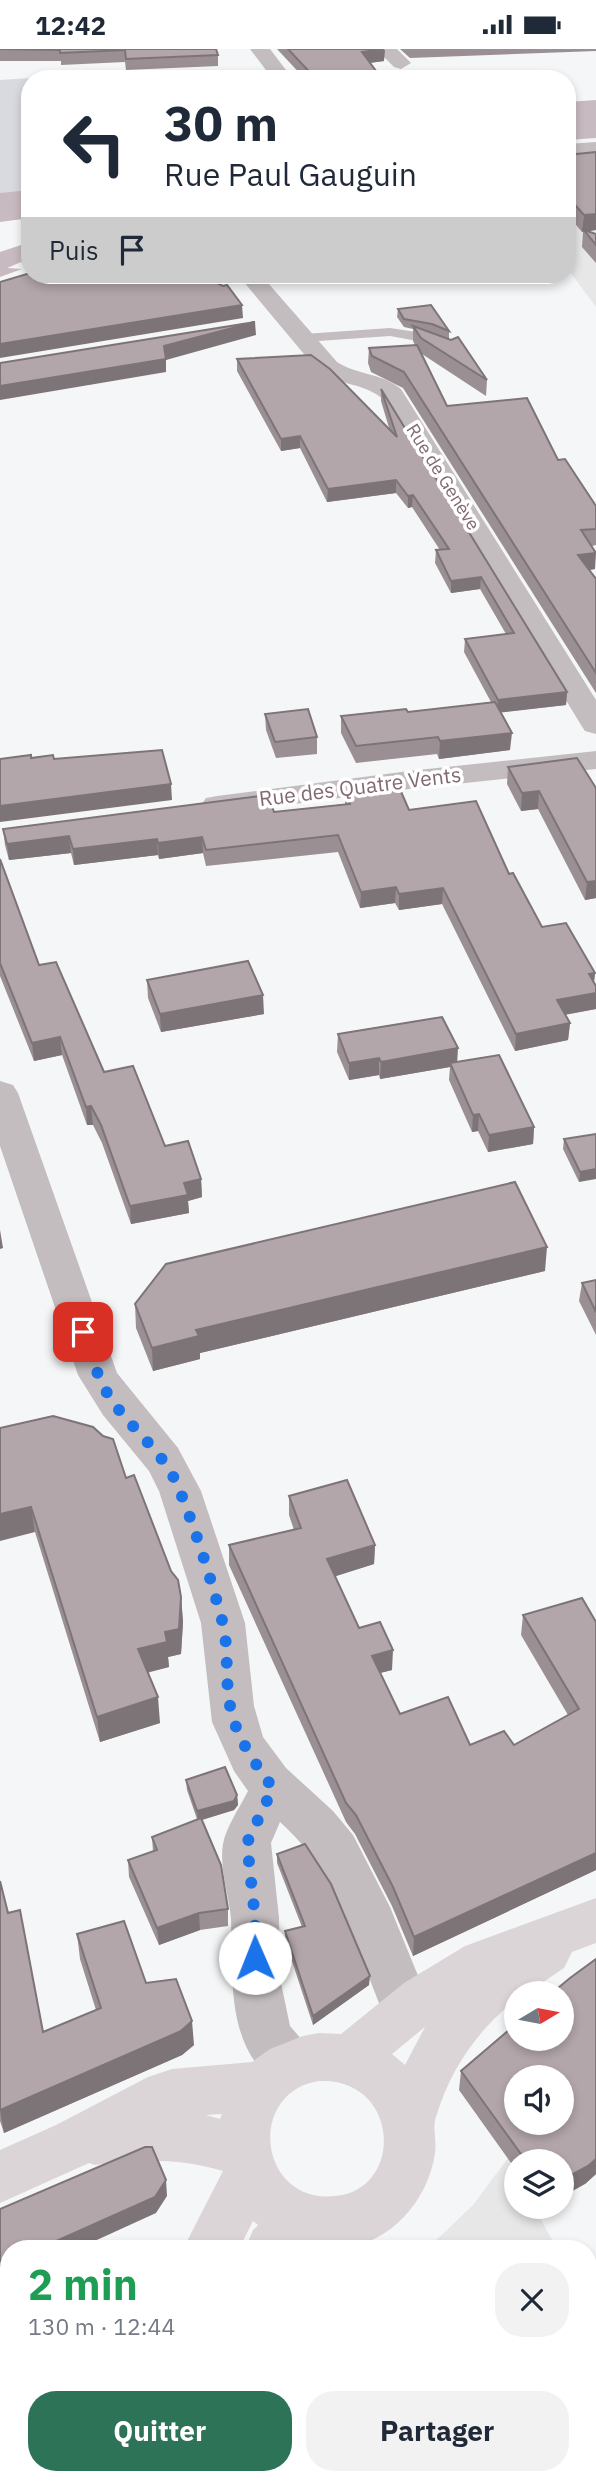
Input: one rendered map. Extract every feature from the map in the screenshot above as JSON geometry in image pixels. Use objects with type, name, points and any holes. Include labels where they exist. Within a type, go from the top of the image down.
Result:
[{"type":"main road","points":[[347,2061],[407,2010],[456,1976],[505,1952],[593,1921]]},
{"type":"main road","points":[[409,2118],[422,2082],[443,2043],[473,2005],[593,1921]]},
{"type":"main road","points":[[0,2177],[75,2143],[148,2102],[172,2094],[277,2075],[318,2059],[347,2061],[368,2069],[386,2082],[400,2099],[409,2118],[412,2143],[408,2168],[395,2190],[378,2207],[355,2218],[289,2234],[282,2211],[264,2195],[246,2163],[242,2128],[249,2105],[277,2075]]},
{"type":"main road","points":[[75,2143],[164,2132],[215,2141],[246,2163]]},
{"type":"main road","points":[[213,2240],[246,2163]]},
{"type":"street","points":[[260,49],[276,70]]},
{"type":"street","points":[[386,49],[401,63]]},
{"type":"street","points":[[576,149],[596,148]]},
{"type":"street","name":"Rue de Genève","points":[[257,284],[328,367],[339,376],[373,382],[384,386],[392,394],[596,725]]},
{"type":"street","points":[[262,325],[296,329]]},
{"type":"street","name":"Rue des Quatre Vents","points":[[193,808],[409,780],[596,760]]},
{"type":"street","points":[[0,1093],[98,1375],[110,1397],[161,1455],[179,1487],[222,1620],[227,1648],[229,1701],[237,1730],[250,1757],[273,1788],[317,1825],[336,1849],[350,1875],[407,2010]]},
{"type":"street","points":[[273,1788],[247,1843],[247,1859],[255,1918],[255,1978],[260,2011],[270,2039],[277,2075]]},
{"type":"lane","points":[[296,329],[352,334],[402,334],[437,340],[451,349]]},
{"type":"shaded area","points":[[21,79],[21,200],[0,204],[0,80]]},
{"type":"shaded area","points":[[596,100],[596,138],[576,139],[576,101]]},
{"type":"shaded area","points":[[576,152],[596,153],[596,307],[576,280]]},
{"type":"shaded area","points":[[21,191],[21,219],[0,222],[0,193]]},
{"type":"shaded area","points":[[21,245],[21,262],[7,268],[21,269],[0,277],[0,252]]},
{"type":"shaded area","points":[[504,2163],[504,2219],[541,2219],[552,2240],[436,2240],[473,2205]]},
{"type":"building","points":[[0,49],[216,49],[218,55],[126,59],[125,50],[60,53],[60,50]]},
{"type":"building","points":[[288,49],[384,49],[362,52],[375,70],[308,70]]},
{"type":"building","points":[[596,152],[596,214],[584,215],[576,206],[576,154]]},
{"type":"building","points":[[584,230],[596,234],[596,245]]},
{"type":"building","points":[[21,276],[21,284],[219,284],[227,285],[242,305],[0,344],[0,282]]},
{"type":"building","points":[[431,305],[449,331],[432,324],[404,319],[398,309]]},
{"type":"building","points":[[255,322],[164,346],[166,359],[0,386],[0,363]]},
{"type":"building","points":[[413,326],[451,340],[458,337],[487,380],[421,338]]},
{"type":"building","points":[[417,345],[447,406],[527,398],[558,460],[565,459],[596,506],[596,529],[581,530],[596,553],[578,555],[596,579],[596,673],[404,372],[372,356],[369,348]]},
{"type":"building","points":[[311,355],[330,369],[397,437],[381,389],[567,692],[498,700],[465,639],[514,633],[481,577],[451,581],[436,550],[449,549],[413,495],[408,496],[396,480],[328,489],[300,436],[281,439],[237,359]]},
{"type":"building","points":[[495,702],[512,733],[440,741],[438,737],[356,746],[341,716],[406,709],[408,712]]},
{"type":"building","points":[[308,709],[317,737],[275,742],[265,714]]},
{"type":"building","points":[[162,750],[171,784],[0,806],[0,759],[53,755],[54,759]]},
{"type":"building","points":[[577,758],[596,788],[596,881],[587,882],[539,791],[522,793],[508,767]]},
{"type":"building","points":[[399,787],[409,810],[476,801],[509,874],[513,873],[542,927],[566,923],[595,973],[589,974],[596,986],[596,993],[557,1000],[570,1023],[516,1034],[443,888],[399,894],[396,887],[361,892],[338,835],[206,850],[202,837],[158,843],[157,839],[73,849],[69,836],[7,844],[3,829],[268,795],[274,812],[350,804],[345,794]]},
{"type":"building","points":[[0,859],[39,965],[56,962],[104,1072],[133,1066],[165,1146],[188,1141],[201,1179],[184,1183],[188,1195],[130,1206],[101,1125],[91,1106],[86,1107],[60,1037],[32,1043],[0,963]]},
{"type":"building","points":[[248,961],[263,995],[160,1014],[147,980]]},
{"type":"building","points":[[442,1017],[458,1048],[381,1062],[379,1058],[349,1063],[338,1034]]},
{"type":"building","points":[[499,1055],[534,1127],[489,1135],[479,1114],[473,1115],[450,1063]]},
{"type":"building","points":[[596,1134],[596,1169],[580,1172],[564,1139]]},
{"type":"building","points":[[515,1182],[547,1247],[196,1330],[199,1336],[152,1348],[135,1304],[166,1264]]},
{"type":"building","points":[[596,1280],[596,1312],[582,1283]]},
{"type":"building","points":[[53,1416],[93,1427],[103,1436],[113,1439],[126,1478],[134,1475],[171,1571],[178,1580],[181,1597],[179,1629],[165,1632],[167,1642],[138,1649],[158,1697],[97,1717],[31,1507],[0,1514],[0,1428]]},
{"type":"building","points":[[347,1480],[375,1545],[327,1559],[359,1628],[380,1622],[393,1650],[372,1656],[400,1714],[448,1697],[470,1745],[504,1731],[514,1745],[579,1709],[523,1615],[582,1598],[596,1622],[596,1853],[414,1937],[393,1887],[356,1815],[346,1803],[229,1545],[301,1528],[289,1496]]},
{"type":"building","points":[[225,1767],[237,1795],[234,1801],[197,1811],[186,1780]]},
{"type":"building","points":[[201,1818],[221,1865],[228,1909],[199,1913],[157,1928],[128,1860],[157,1850],[152,1837]]},
{"type":"building","points":[[305,1844],[331,1884],[370,1976],[313,2016],[285,1931],[305,1926],[277,1854]]},
{"type":"building","points":[[0,1881],[8,1913],[20,1910],[43,2032],[101,2008],[77,1934],[124,1921],[146,1983],[176,1979],[192,2021],[181,2031],[0,2110]]},
{"type":"building","points":[[596,1959],[596,2159],[574,2174],[574,2149],[517,2149],[507,2135],[574,2135],[574,2065],[504,2065],[504,2131],[461,2071],[504,2034],[504,2051],[574,2051],[574,1981],[566,1981]]},
{"type":"building","points":[[145,2147],[152,2147],[166,2180],[155,2197],[58,2240],[0,2240],[0,2209]]},
{"type":"route","points":[[83,1332],[98,1375],[110,1397],[161,1455],[179,1487],[222,1620],[227,1648],[229,1701],[237,1730],[250,1757],[273,1788],[247,1843],[255,1918],[255,1958]]}]
